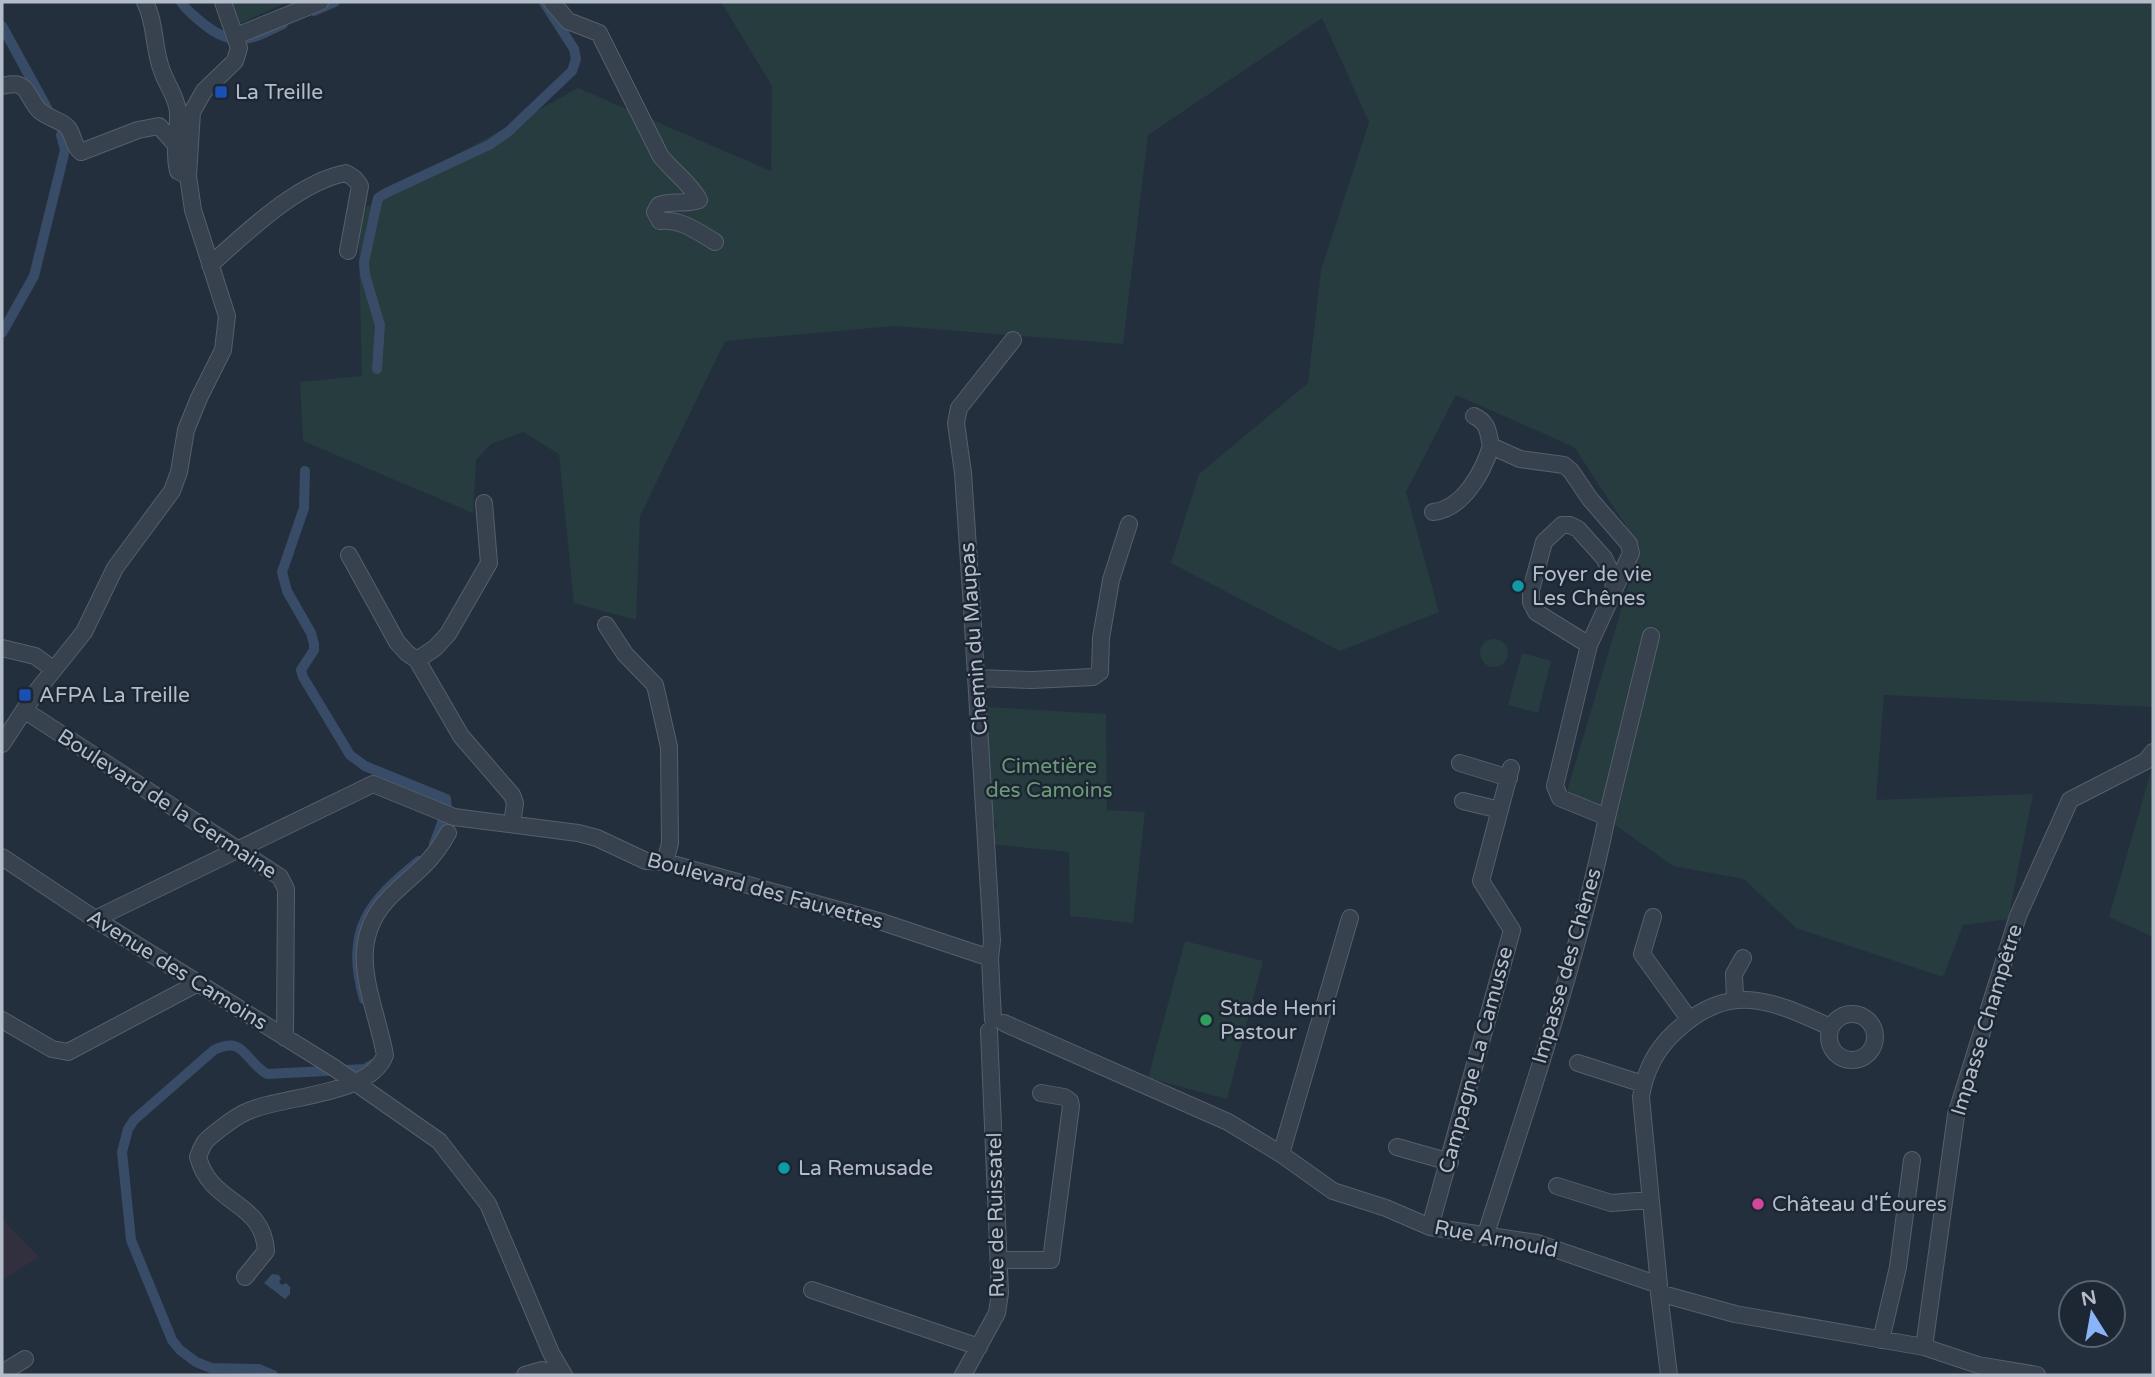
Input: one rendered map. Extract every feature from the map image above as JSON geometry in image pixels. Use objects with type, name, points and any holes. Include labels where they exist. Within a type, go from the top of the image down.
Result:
[{"type":"street","points":[[145,2],[152,17],[160,68],[176,100],[178,172],[188,176]]},
{"type":"street","points":[[2,744],[52,669],[84,632],[115,568],[172,491],[179,472],[186,430],[220,358],[226,336],[227,316],[193,210],[188,176],[192,112],[204,91],[234,61],[237,38],[223,2]]},
{"type":"street","points":[[237,38],[320,2]]},
{"type":"street","points":[[552,2],[568,21],[599,33],[660,155],[672,171],[695,192],[699,200],[690,204],[666,202],[659,205],[655,212],[660,221],[673,220],[682,223],[715,242]]},
{"type":"street","points":[[2,86],[22,86],[36,108],[69,129],[77,149],[81,152],[138,130],[159,127],[176,145]]},
{"type":"street","points":[[211,265],[258,224],[298,195],[334,176],[346,173],[360,186],[348,251]]},
{"type":"street","name":"Chemin du Maupas","points":[[990,958],[992,941],[977,678],[963,473],[956,424],[960,408],[1013,340]]},
{"type":"street","points":[[1433,512],[1449,508],[1466,491],[1484,465],[1491,446],[1488,427],[1482,419],[1474,416]]},
{"type":"street","points":[[1491,446],[1520,460],[1534,463],[1556,462],[1571,471],[1590,499],[1629,544],[1631,553],[1589,645],[1555,786],[1560,799],[1607,817]]},
{"type":"street","points":[[416,660],[435,648],[448,634],[489,563],[484,503]]},
{"type":"street","points":[[977,678],[1032,680],[1093,677],[1100,672],[1101,638],[1111,580],[1129,524]]},
{"type":"street","points":[[1589,645],[1536,612],[1531,602],[1531,590],[1545,542],[1562,525],[1578,529],[1604,558],[1612,571],[1613,593]]},
{"type":"street","points":[[349,555],[397,642],[416,660],[461,736],[512,795],[515,803],[512,824]]},
{"type":"street","points":[[606,625],[625,654],[655,685],[669,747],[670,843],[666,862]]},
{"type":"street","name":"Impasse des Chênes","points":[[1485,1237],[1542,1057],[1587,900],[1651,636]]},
{"type":"street","points":[[2,648],[35,656],[52,669]]},
{"type":"street","name":"Boulevard de la Germaine","points":[[24,710],[280,877],[286,889],[285,1038]]},
{"type":"street","name":"Impasse Champêtre","points":[[1924,1347],[1956,1115],[2018,916],[2070,800],[2146,761],[2153,752]]},
{"type":"street","name":"Campagne La Camusse","points":[[1430,1227],[1450,1162],[1511,930],[1481,881],[1510,773],[1460,763]]},
{"type":"street","name":"Boulevard des Fauvettes","points":[[95,919],[373,784],[448,815],[597,838],[646,862],[666,862],[874,919],[990,958]]},
{"type":"street","points":[[1463,801],[1500,810]]},
{"type":"street","points":[[245,1277],[266,1251],[265,1235],[258,1220],[217,1189],[202,1172],[198,1157],[206,1142],[244,1113],[279,1102],[325,1093],[344,1075],[376,1070],[382,1064],[385,1055],[363,964],[363,950],[369,927],[373,917],[394,892],[434,857],[448,834]]},
{"type":"street","name":"Avenue des Camoins","points":[[2,857],[95,919],[344,1075],[439,1141],[488,1204],[551,1353],[564,1375]]},
{"type":"street","points":[[1653,917],[1642,954],[1689,1019]]},
{"type":"street","points":[[1281,1154],[1350,918]]},
{"type":"street","points":[[990,958],[996,1031]]},
{"type":"street","points":[[1735,999],[1734,974],[1742,958]]},
{"type":"street","points":[[2,1020],[52,1049],[68,1052],[198,983]]},
{"type":"street","points":[[1669,1375],[1641,1097],[1655,1053],[1689,1019],[1716,1004],[1735,999],[1770,1003],[1798,1011],[1830,1027]]},
{"type":"street","name":"Rue Arnould","points":[[996,1031],[1021,1031],[1228,1122],[1334,1191],[1386,1208],[1430,1227],[1537,1243],[1659,1289],[1735,1314],[1924,1347],[1978,1364],[2037,1375]]},
{"type":"street","name":"Rue de Ruissatel","points":[[963,1375],[997,1313],[1000,1293],[996,1031]]},
{"type":"street","points":[[1578,1063],[1643,1084]]},
{"type":"street","points":[[1000,1260],[1051,1260],[1071,1106],[1070,1101],[1064,1097],[1041,1093]]},
{"type":"street","points":[[1397,1147],[1450,1162]]},
{"type":"street","points":[[1881,1340],[1898,1266],[1912,1160]]},
{"type":"street","points":[[1557,1186],[1611,1203],[1650,1200]]},
{"type":"street","points":[[812,1290],[979,1347]]},
{"type":"street","points":[[2,1373],[25,1359]]},
{"type":"street","points":[[1956,1375],[1964,1359]]},
{"type":"street","points":[[526,1375],[542,1370],[564,1375]]},
{"type":"shaded area","points":[[2,1219],[39,1257],[2,1280]]},
{"type":"green space","points":[[230,2],[281,2],[283,4],[239,24]]},
{"type":"green space","points":[[721,2],[2153,2],[2153,707],[1884,695],[1876,800],[2033,794],[2008,919],[1963,925],[1943,977],[1796,928],[1744,879],[1673,866],[1567,791],[1640,547],[1574,447],[1456,395],[1406,492],[1439,612],[1340,651],[1171,563],[1199,474],[1308,383],[1321,270],[1369,122],[1322,18],[1148,135],[1123,344],[894,326],[725,341],[640,516],[636,620],[574,603],[559,454],[523,432],[491,444],[476,460],[473,513],[303,441],[300,382],[362,376],[358,212],[436,166],[578,88],[771,171],[772,86]]},
{"type":"green space","points":[[1494,639],[1504,643],[1508,653],[1504,663],[1494,667],[1484,663],[1480,653],[1484,643]]},
{"type":"green space","points":[[1522,653],[1551,661],[1538,713],[1508,705]]},
{"type":"green space","name":"Cimetière des Camoins","points":[[986,707],[1106,714],[1107,810],[1145,812],[1133,923],[1070,916],[1069,852],[990,844],[996,825],[987,802],[992,801]]},
{"type":"green space","points":[[2153,764],[2153,937],[2109,917]]},
{"type":"green space","name":"Stade Henri Pastour","points":[[1185,941],[1263,961],[1227,1099],[1148,1078]]},
{"type":"water","points":[[272,1274],[279,1275],[279,1282],[290,1287],[290,1294],[285,1299],[264,1283]]},
{"type":"waterway","points":[[181,2],[205,25],[235,39],[253,37],[283,24]]},
{"type":"waterway","points":[[314,11],[335,2]]},
{"type":"waterway","points":[[377,369],[380,325],[365,275],[364,262],[378,198],[489,145],[508,132],[572,71],[576,59],[574,49],[544,2]]},
{"type":"waterway","points":[[2,26],[47,108]]},
{"type":"waterway","points":[[2,333],[34,276],[65,150],[61,135]]},
{"type":"waterway","points":[[305,471],[304,508],[282,572],[287,591],[311,633],[314,644],[314,650],[301,670],[303,677],[350,755],[365,766],[446,799],[447,810],[434,844]]},
{"type":"waterway","points":[[364,999],[357,955],[359,936],[365,920],[386,890],[419,861]]},
{"type":"waterway","points":[[273,1375],[259,1369],[211,1368],[196,1362],[172,1340],[131,1240],[122,1152],[128,1129],[134,1120],[214,1050],[224,1046],[244,1051],[259,1069],[267,1074],[365,1069],[373,1064]]},
{"type":"place","name":"La Treille","points":[[221,92]]},
{"type":"place","name":"Foyer de vie Les Chênes","points":[[1518,586]]},
{"type":"place","name":"AFPA La Treille","points":[[25,695]]},
{"type":"place","name":"Stade Henri Pastour","points":[[1206,1020]]},
{"type":"place","name":"La Remusade","points":[[784,1168]]},
{"type":"place","name":"Château d'Éoures","points":[[1758,1204]]}]
